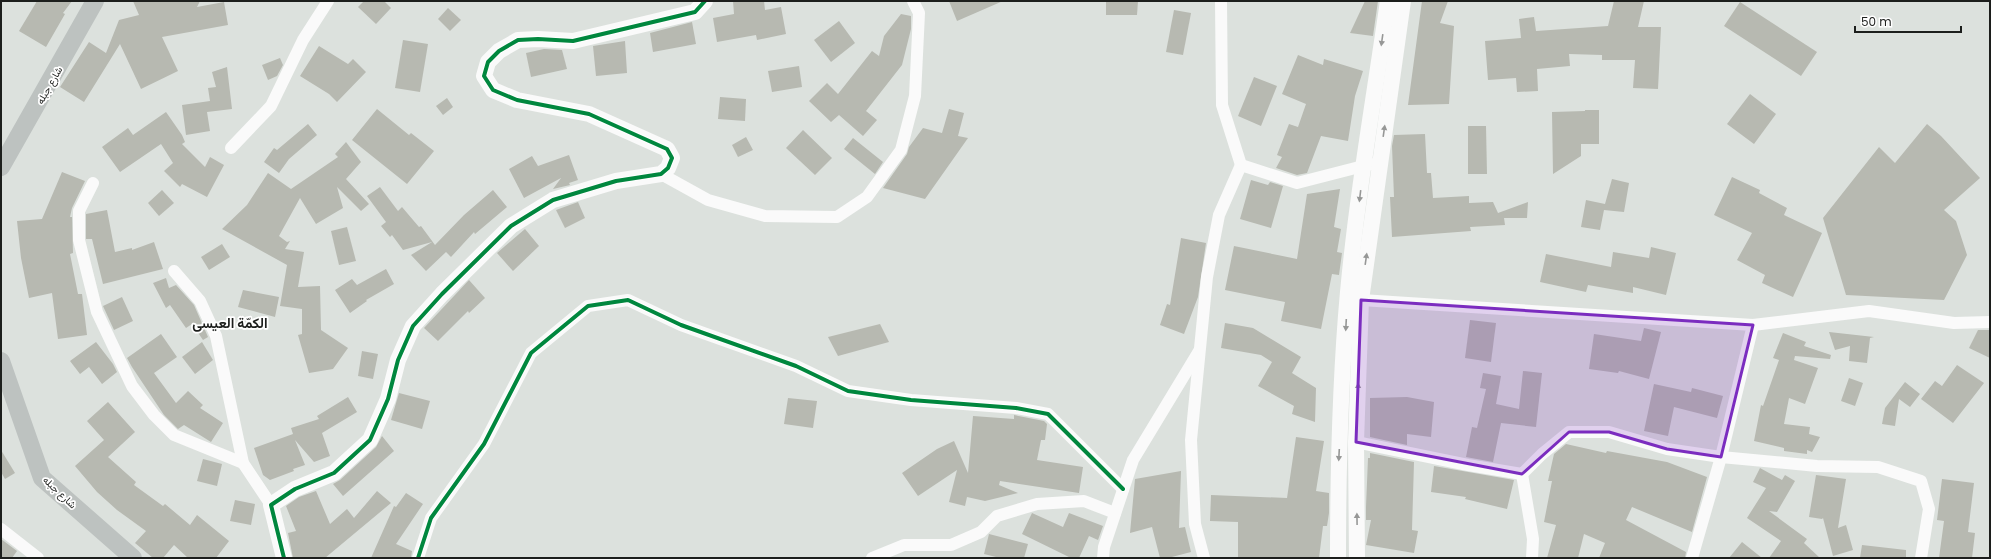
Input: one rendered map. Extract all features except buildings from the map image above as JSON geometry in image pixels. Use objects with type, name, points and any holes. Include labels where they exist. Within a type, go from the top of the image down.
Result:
[{"type":"main road","name":"شارع جبله","points":[[1,167],[95,1]]},
{"type":"main road","name":"شارع جبله","points":[[1,361],[42,478],[133,558]]},
{"type":"street","points":[[231,148],[272,106],[303,40],[328,1]]},
{"type":"street","points":[[271,506],[295,489],[334,472],[370,440],[388,399],[398,360],[413,326],[442,294],[511,226],[553,200],[616,182],[661,174],[668,168],[672,158],[667,150],[589,114],[517,100],[493,90],[484,76],[488,62],[499,51],[518,40],[538,39],[573,41],[695,12],[705,1]]},
{"type":"street","points":[[661,174],[708,200],[765,216],[837,217],[867,197],[901,150],[915,96],[919,13],[913,1]]},
{"type":"street","points":[[1204,558],[1195,524],[1191,440],[1207,277],[1219,215],[1241,165],[1222,105],[1221,1]]},
{"type":"street","points":[[1338,558],[1338,469],[1348,292],[1364,166],[1388,1]]},
{"type":"street","points":[[1358,558],[1356,442],[1361,300],[1403,1]]},
{"type":"street","points":[[1241,165],[1297,183],[1380,162]]},
{"type":"street","points":[[93,183],[79,211],[79,240],[97,312],[132,386],[154,415],[174,435],[243,462]]},
{"type":"street","points":[[174,271],[200,302],[216,336],[243,462],[271,506],[284,558]]},
{"type":"street","points":[[418,558],[431,518],[484,444],[531,353],[588,306],[628,300],[681,325],[796,366],[848,391],[912,400],[1016,408],[1048,414],[1123,489]]},
{"type":"street","points":[[1361,300],[1753,325],[1869,311],[1954,323],[1990,322]]},
{"type":"street","points":[[1692,558],[1721,457],[1753,325]]},
{"type":"street","points":[[1103,558],[1104,547],[1133,460],[1201,348]]},
{"type":"street","points":[[1522,474],[1542,454],[1569,432],[1609,432],[1667,449],[1721,457],[1817,466],[1878,467],[1921,481],[1929,509],[1921,558]]},
{"type":"street","points":[[1356,442],[1468,465],[1522,474]]},
{"type":"street","points":[[1522,474],[1533,539],[1532,558]]},
{"type":"street","points":[[872,558],[904,545],[952,545],[980,532],[997,516],[1037,504],[1084,501],[1115,513]]},
{"type":"street","points":[[1,529],[38,558]]},
{"type":"highlighted area","points":[[1361,300],[1753,325],[1721,457],[1667,449],[1609,432],[1569,432],[1522,474],[1356,442]]},
{"type":"cycle path","points":[[284,558],[271,505],[295,489],[334,473],[370,440],[388,399],[398,360],[413,326],[442,294],[511,226],[553,200],[616,181],[661,174],[668,168],[672,158],[667,149],[589,114],[517,100],[493,90],[484,76],[488,62],[499,51],[518,40],[538,39],[573,41],[695,12],[705,1]]},
{"type":"cycle path","points":[[418,558],[431,518],[484,444],[531,353],[588,306],[628,300],[681,325],[796,366],[848,391],[911,400],[1016,408],[1048,414],[1123,489]]},
{"type":"district","name":"الكمّة العيسى","points":[[230,323]]}]
